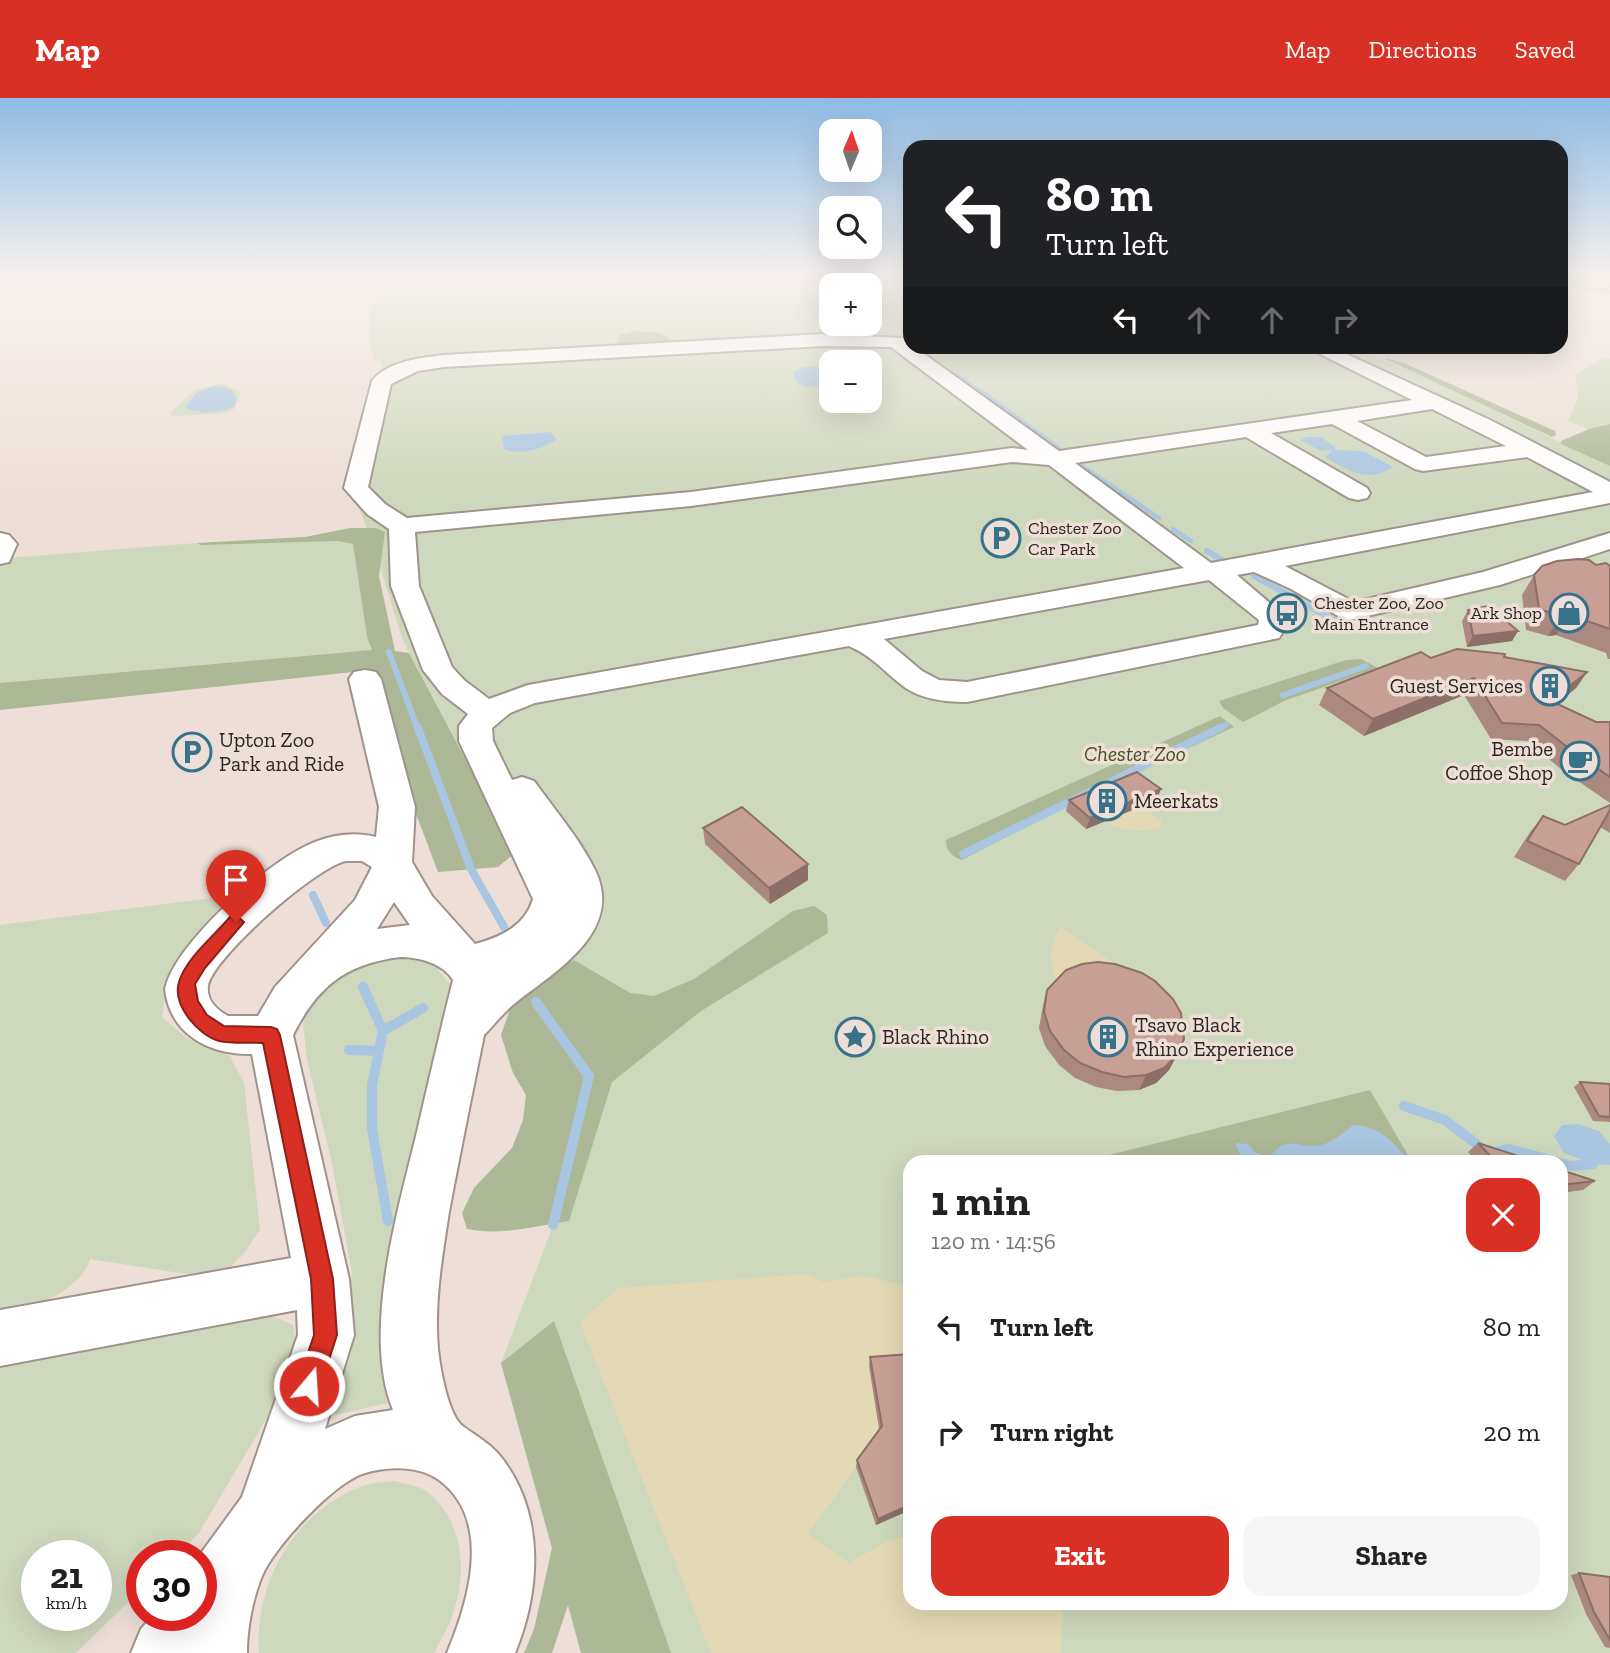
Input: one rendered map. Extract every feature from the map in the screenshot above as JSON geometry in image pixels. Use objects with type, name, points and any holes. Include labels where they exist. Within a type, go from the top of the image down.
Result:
[{"type":"street","points":[[496,707],[453,687],[438,670],[405,586],[402,536],[356,488],[382,381],[395,371],[452,360],[646,350]]},
{"type":"street","points":[[851,636],[879,648],[911,678],[928,687],[945,692],[967,692],[1269,632],[1274,622],[1271,615],[1065,459],[920,354]]},
{"type":"street","points":[[941,354],[1065,459],[1135,492]]},
{"type":"street","points":[[1330,354],[1529,450],[1610,494]]},
{"type":"street","points":[[970,485],[1065,459],[1433,403]]},
{"type":"street","points":[[1334,417],[1423,464],[1529,450]]},
{"type":"street","points":[[1249,430],[1358,493]]},
{"type":"street","points":[[402,536],[1012,455],[1065,459]]},
{"type":"street","points":[[319,968],[383,943],[407,940],[429,944],[467,963],[508,952],[536,932],[550,917],[552,898],[476,741],[475,726],[496,707],[528,695],[1257,563],[1610,494]]},
{"type":"street","points":[[402,536],[790,510]]},
{"type":"street","points":[[1119,531],[1174,578]]},
{"type":"street","points":[[0,541],[4,544],[0,556]]},
{"type":"street","points":[[1257,563],[1301,583],[1350,611],[1490,579],[1610,541]]},
{"type":"street","points":[[213,1653],[222,1597],[254,1534],[326,1335],[322,1279],[271,1035],[290,999],[370,910],[393,863],[397,807],[365,679]]},
{"type":"street","points":[[466,1026],[498,993],[564,941],[579,920],[584,903],[583,887],[577,872],[494,748],[489,728],[490,718],[496,707]]},
{"type":"street","points":[[271,1035],[221,1034],[201,1021],[189,1003],[187,984],[199,963],[236,922],[292,874],[321,854],[345,848],[371,849],[393,863],[409,895],[467,963],[474,980],[429,1185],[411,1285],[410,1348],[416,1396],[439,1444]]},
{"type":"street","points":[[0,1338],[322,1279]]},
{"type":"street","points":[[217,1586],[254,1534],[299,1481],[333,1457],[382,1439],[411,1438],[439,1444],[472,1468],[486,1487],[496,1509],[503,1557],[497,1611],[481,1653]]},
{"type":"street","points":[[165,1653],[184,1631]]},
{"type":"green space","name":"Chester Zoo","points":[[372,350],[903,350],[903,354],[1369,354],[1430,379],[1610,466],[1610,1653],[581,1653],[501,1363],[553,1225],[602,1077],[507,931],[531,918],[540,905],[403,641],[373,544],[351,488],[382,365],[380,361],[374,362]]},
{"type":"green space","points":[[1381,357],[1404,363],[1555,431],[1556,435],[1552,437]]},
{"type":"green space","points":[[1601,359],[1610,359],[1610,424],[1589,429],[1568,421],[1578,397],[1575,375]]},
{"type":"green space","points":[[223,383],[241,393],[234,409],[227,413],[172,416],[171,412],[194,390]]},
{"type":"green space","points":[[1610,424],[1610,466],[1561,444],[1561,441],[1589,429]]},
{"type":"green space","points":[[350,528],[375,528],[385,532],[379,576],[395,651],[409,653],[515,853],[498,867],[438,872],[362,671],[0,710],[0,683],[372,650],[367,637],[353,544],[338,541],[197,543],[305,537]]},
{"type":"green space","points":[[338,541],[353,544],[367,637],[373,650],[0,683],[0,565],[7,558],[197,543]]},
{"type":"green space","points":[[1361,659],[1378,668],[1284,701],[1243,722],[1223,708],[1219,701],[1346,660]]},
{"type":"green space","points":[[1220,716],[1234,727],[1069,804],[962,860],[948,851],[946,840]]},
{"type":"green space","points":[[228,896],[229,913],[168,978],[162,1017],[187,1038],[230,1056],[244,1083],[260,1230],[244,1253],[218,1279],[90,1259],[77,1280],[53,1297],[25,1309],[0,1311],[0,925]]},
{"type":"green space","points":[[814,906],[827,915],[828,933],[701,1011],[612,1082],[569,1221],[505,1231],[467,1229],[462,1213],[474,1188],[512,1148],[523,1120],[526,1095],[513,1073],[501,1035],[511,1006],[537,980],[574,960],[630,993],[654,996],[694,979],[793,911]]},
{"type":"green space","points":[[414,955],[432,962],[452,987],[384,1313],[379,1347],[388,1403],[327,1417],[347,1341],[352,1273],[332,1163],[307,1060],[303,1023],[309,1002],[326,982],[369,959]]},
{"type":"green space","points":[[1370,1090],[1408,1155],[1109,1155]]},
{"type":"green space","points":[[258,1310],[293,1325],[296,1344],[284,1389],[199,1533],[192,1540],[126,1540],[126,1605],[112,1618],[112,1540],[21,1540],[21,1631],[99,1631],[76,1653],[0,1653],[0,1367]]},
{"type":"green space","points":[[554,1321],[671,1653],[581,1653],[568,1605],[552,1653],[524,1653],[534,1629],[552,1548],[501,1363]]},
{"type":"green space","points":[[395,1481],[423,1489],[439,1503],[449,1517],[460,1550],[460,1585],[456,1603],[434,1653],[259,1653],[259,1627],[272,1576],[299,1531],[317,1512],[339,1497],[367,1485]]},
{"type":"sand","name":"Meerkats","points":[[1130,798],[1162,821],[1160,828],[1126,830],[1110,824],[1096,814]]},
{"type":"sand","points":[[1060,926],[1136,978],[1061,986],[1053,971],[1051,956]]},
{"type":"sand","points":[[806,1274],[822,1282],[863,1276],[902,1285],[903,1363],[869,1366],[880,1434],[808,1534],[849,1563],[887,1541],[903,1537],[903,1610],[1063,1610],[1061,1653],[711,1653],[580,1322],[618,1288]]},
{"type":"water","points":[[804,367],[819,367],[819,386],[804,387],[794,379],[794,371]]},
{"type":"water","points":[[214,386],[225,387],[233,392],[237,399],[234,407],[209,412],[185,407],[196,393]]},
{"type":"water","points":[[550,432],[557,439],[552,443],[524,452],[504,449],[502,436]]},
{"type":"water","points":[[1321,437],[1335,447],[1335,450],[1363,451],[1393,467],[1375,474],[1358,473],[1325,457],[1333,450],[1321,451],[1300,440]]},
{"type":"water","points":[[1578,1124],[1599,1131],[1610,1144],[1610,1165],[1593,1164],[1564,1153],[1554,1136],[1562,1125]]},
{"type":"water","points":[[1353,1125],[1371,1128],[1392,1142],[1404,1155],[1272,1155],[1289,1144],[1317,1146],[1336,1138]]},
{"type":"water","points":[[1235,1143],[1248,1144],[1262,1155],[1240,1155]]},
{"type":"building","points":[[1578,559],[1610,566],[1610,629],[1570,615],[1561,616],[1539,609],[1534,575],[1542,566]]},
{"type":"building","points":[[1488,606],[1518,631],[1473,636],[1468,610]]},
{"type":"building","points":[[1457,649],[1505,654],[1504,657],[1587,672],[1551,701],[1596,722],[1610,722],[1610,777],[1539,725],[1502,723],[1474,678],[1373,719],[1327,688],[1421,652],[1431,658]]},
{"type":"building","points":[[1137,772],[1161,789],[1090,818],[1069,800]]},
{"type":"building","points":[[1610,805],[1610,810],[1579,864],[1527,841],[1543,816],[1565,825]]},
{"type":"building","points":[[742,807],[808,864],[769,888],[703,828]]},
{"type":"building","name":"Tsavo Black Rhino Experience","points":[[1098,962],[1115,964],[1142,973],[1155,981],[1173,999],[1181,1013],[1184,1039],[1177,1055],[1164,1068],[1146,1075],[1124,1077],[1102,1072],[1080,1063],[1064,1050],[1050,1031],[1044,1012],[1047,990],[1066,970]]},
{"type":"building","points":[[1580,1082],[1610,1084],[1610,1117],[1599,1116]]},
{"type":"building","points":[[1478,1143],[1515,1155],[1489,1155]]},
{"type":"building","points":[[1568,1172],[1595,1181],[1568,1184]]},
{"type":"building","points":[[903,1355],[903,1508],[878,1519],[857,1460],[882,1426],[870,1357]]},
{"type":"building","points":[[1579,1573],[1610,1577],[1610,1640],[1594,1612]]},
{"type":"waterway","points":[[927,354],[946,371],[961,377],[984,394]]},
{"type":"waterway","points":[[982,392],[1062,451]]},
{"type":"waterway","points":[[1076,462],[1159,518]]},
{"type":"waterway","points":[[1173,529],[1191,541]]},
{"type":"waterway","points":[[1207,551],[1224,561]]},
{"type":"waterway","points":[[1254,576],[1354,631]]},
{"type":"waterway","points":[[389,652],[418,730]]},
{"type":"waterway","points":[[1283,695],[1366,666]]},
{"type":"waterway","points":[[1217,730],[1226,725]]},
{"type":"waterway","points":[[418,728],[471,869],[504,927]]},
{"type":"waterway","points":[[963,854],[1220,728]]},
{"type":"waterway","points":[[313,895],[326,923]]},
{"type":"waterway","points":[[363,987],[383,1031]]},
{"type":"waterway","points":[[536,1002],[589,1076],[553,1225]]},
{"type":"waterway","points":[[383,1031],[423,1008]]},
{"type":"waterway","points":[[379,1051],[383,1031]]},
{"type":"waterway","points":[[349,1050],[379,1051]]},
{"type":"waterway","points":[[379,1051],[372,1085],[372,1129],[388,1221]]},
{"type":"waterway","points":[[1404,1106],[1445,1120],[1483,1149]]},
{"type":"waterway","points":[[1495,1152],[1509,1149],[1532,1155]]},
{"type":"waterway","points":[[1568,1165],[1593,1164]]},
{"type":"place","name":"Chester Zoo Car Park","points":[[1001,538]]},
{"type":"place","name":"Chester Zoo, Zoo Main Entrance","points":[[1287,613]]},
{"type":"place","name":"Ark Shop","points":[[1569,613]]},
{"type":"place","name":"Guest Services","points":[[1550,686]]},
{"type":"place","name":"Upton Zoo Park and Ride","points":[[192,752]]},
{"type":"place","name":"Bembe Coffoe Shop","points":[[1580,761]]},
{"type":"place","name":"Meerkats","points":[[1107,801]]},
{"type":"place","name":"Black Rhino","points":[[855,1037]]},
{"type":"place","name":"Tsavo Black Rhino Experience","points":[[1108,1037]]},
{"type":"route","points":[[236,922],[199,963],[187,984],[189,1003],[201,1021],[221,1034],[271,1035],[322,1279],[326,1335],[309,1386]]}]
